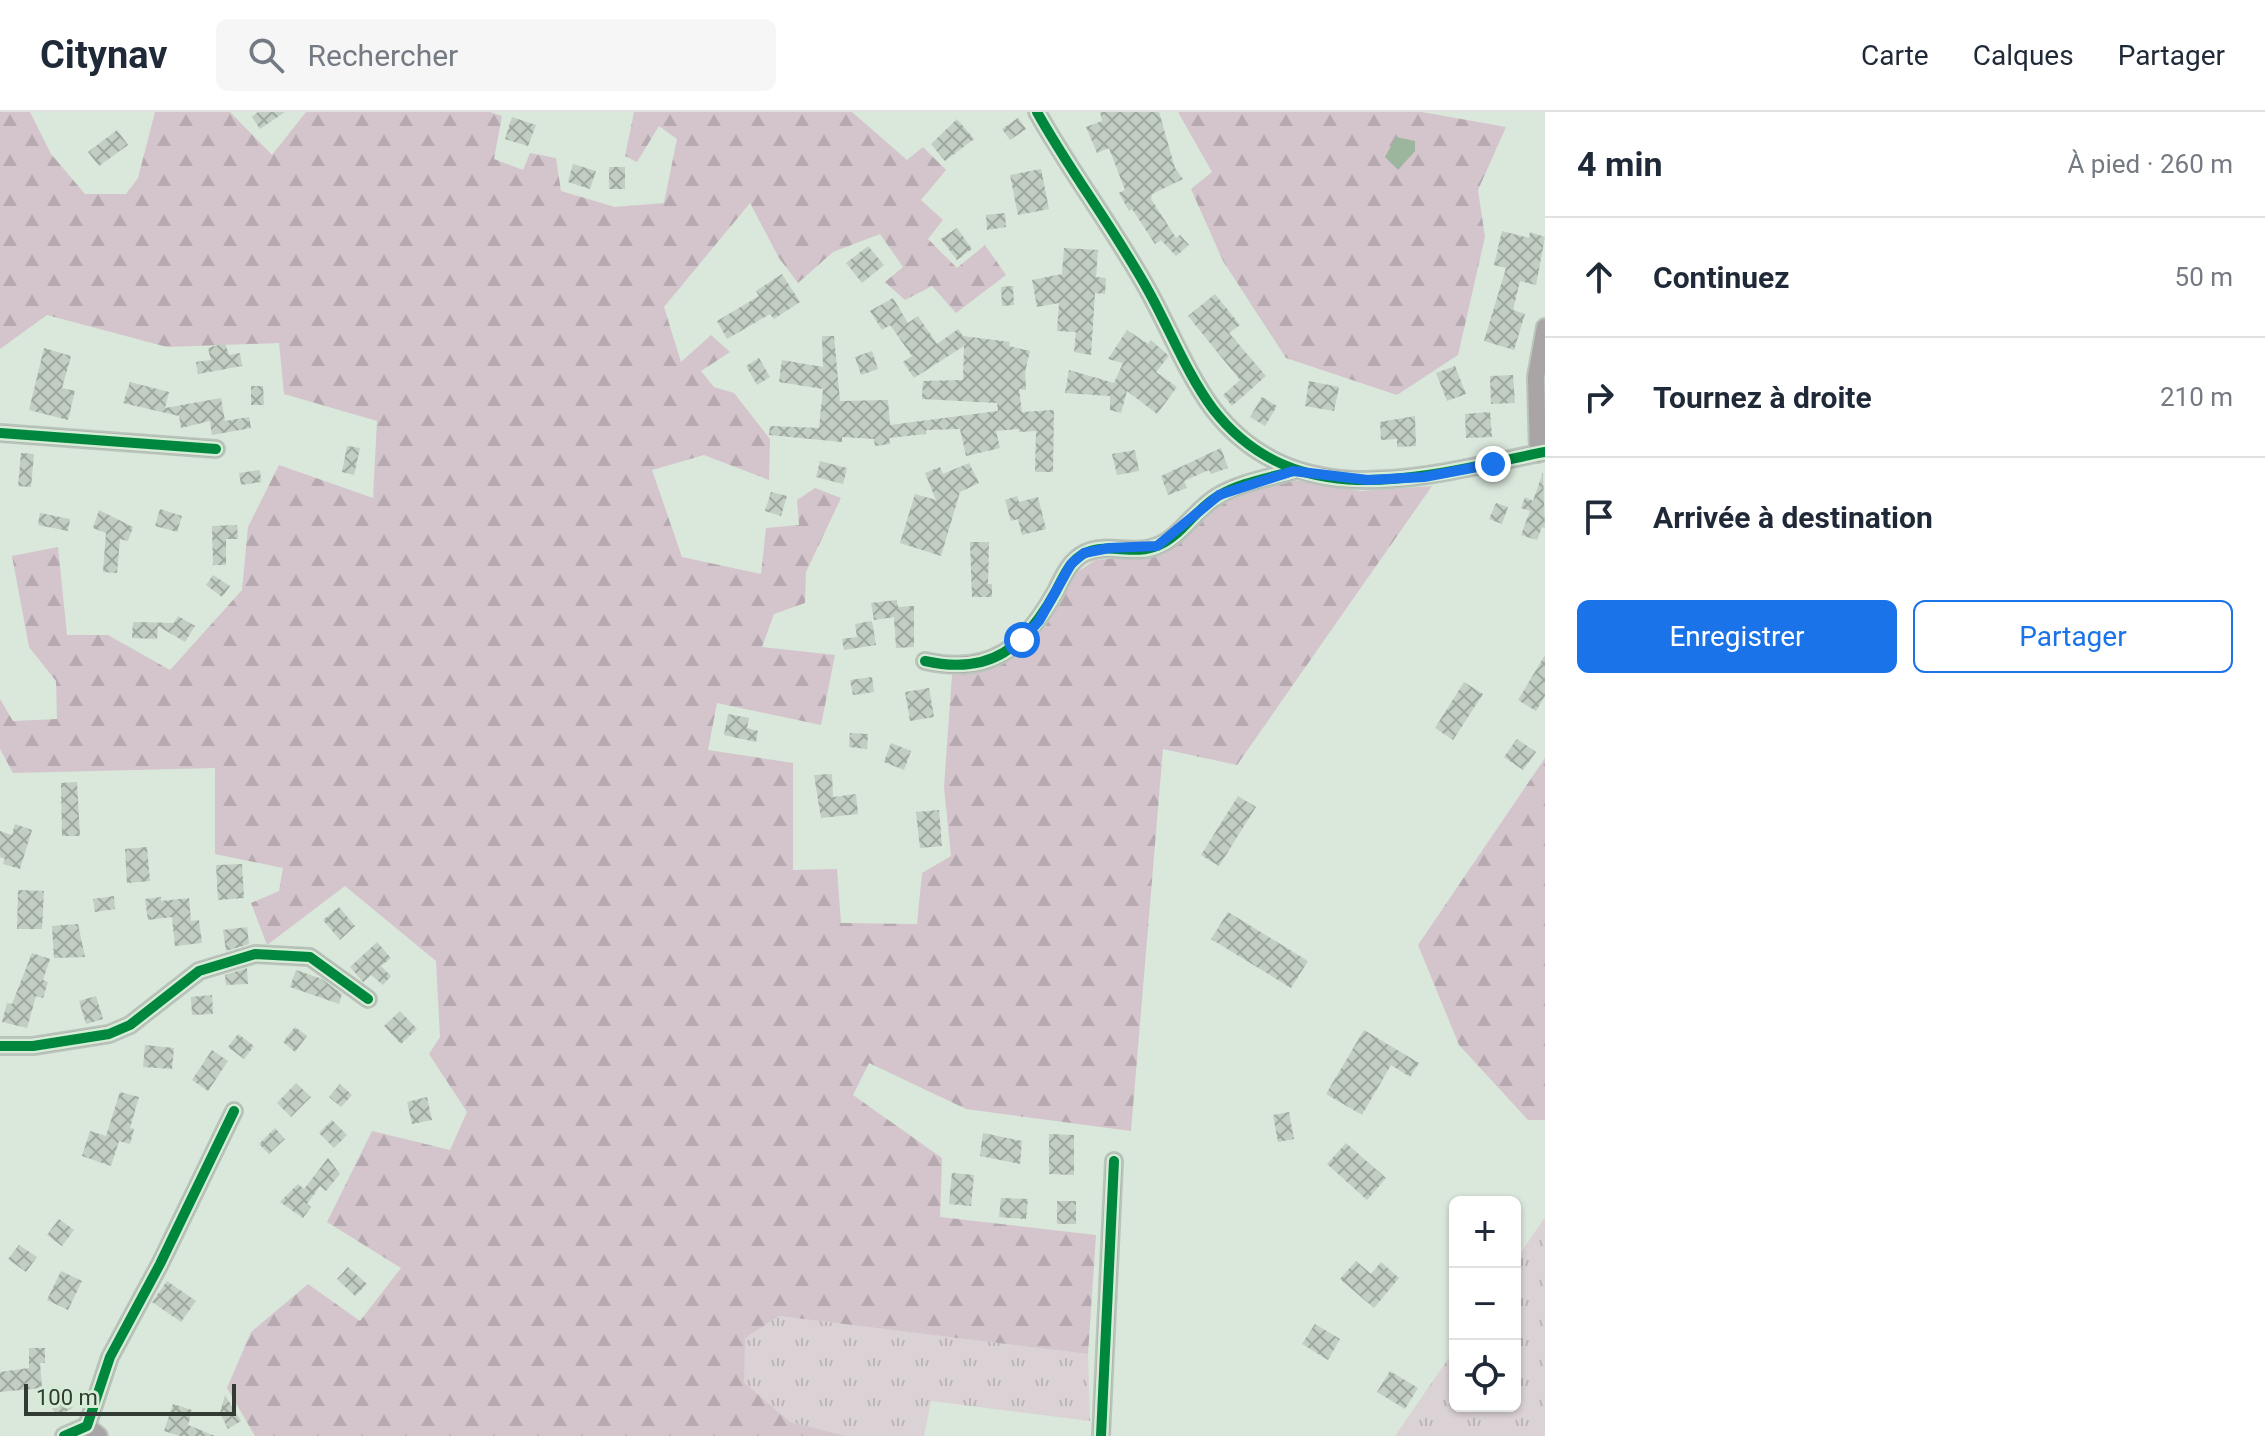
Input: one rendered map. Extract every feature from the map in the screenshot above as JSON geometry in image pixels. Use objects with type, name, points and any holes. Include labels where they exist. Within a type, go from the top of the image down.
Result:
[{"type":"street","points":[[1037,112],[1148,291],[1212,407],[1234,433],[1259,453],[1293,471],[1368,480],[1424,477],[1542,453],[1536,377],[1545,327]]},
{"type":"street","points":[[0,433],[216,449]]},
{"type":"street","points":[[925,661],[972,667],[990,660],[1022,640],[1039,621],[1071,564],[1084,553],[1109,548],[1157,546],[1219,495],[1293,471]]},
{"type":"street","points":[[0,1046],[33,1046],[109,1034],[130,1025],[199,971],[255,954],[310,957],[368,999]]},
{"type":"street","points":[[64,1436],[93,1431],[120,1336],[160,1264],[234,1111]]},
{"type":"street","points":[[1101,1436],[1114,1161]]},
{"type":"green space","points":[[0,112],[30,112],[51,154],[85,194],[126,194],[138,178],[155,112],[230,112],[272,155],[306,112],[490,112],[502,116],[494,159],[523,170],[530,153],[556,158],[561,191],[615,207],[664,203],[677,139],[659,126],[637,162],[625,156],[634,112],[852,112],[907,160],[923,147],[946,170],[921,200],[943,220],[928,239],[957,268],[985,245],[1006,275],[956,313],[932,286],[905,300],[885,282],[903,267],[880,234],[833,252],[798,283],[779,258],[750,203],[664,307],[681,362],[711,335],[730,352],[701,371],[714,387],[734,393],[770,439],[769,480],[704,455],[652,470],[682,557],[761,574],[766,528],[799,525],[797,500],[815,488],[841,498],[806,572],[805,603],[774,614],[762,647],[835,655],[821,725],[717,703],[708,750],[793,763],[793,870],[837,869],[841,923],[917,924],[922,873],[951,856],[944,787],[952,675],[981,672],[1024,648],[1045,627],[1076,573],[1095,560],[1152,555],[1220,501],[1293,480],[1361,491],[1432,486],[1237,765],[1163,749],[1131,1131],[966,1109],[869,1063],[853,1095],[942,1158],[940,1217],[1096,1235],[1088,1354],[779,1316],[745,1338],[744,1382],[790,1422],[847,1436],[255,1436],[227,1388],[251,1332],[308,1284],[360,1321],[401,1268],[327,1222],[372,1131],[450,1150],[467,1112],[429,1054],[440,1037],[436,961],[345,886],[267,945],[251,903],[279,891],[283,868],[215,854],[215,768],[13,773],[0,749],[0,699],[13,721],[57,719],[56,681],[29,647],[12,556],[58,547],[67,635],[108,635],[170,670],[242,590],[248,527],[279,465],[373,498],[377,421],[284,394],[279,343],[167,347],[47,315],[0,349]]},
{"type":"green space","points":[[1178,112],[1422,112],[1506,127],[1478,190],[1485,237],[1458,355],[1397,395],[1286,358],[1223,261],[1191,189],[1212,172]]},
{"type":"green space","points":[[1545,758],[1545,1120],[1528,1120],[1459,1045],[1418,945]]},
{"type":"green space","points":[[1545,1217],[1545,1436],[1395,1436],[1449,1358],[1449,1412],[1521,1412],[1521,1252]]},
{"type":"green space","points":[[779,1316],[1088,1354],[1090,1421],[931,1401],[924,1436],[847,1436],[790,1422],[744,1382],[744,1338]]},
{"type":"shaded area","points":[[1396,137],[1415,141],[1415,151],[1398,170],[1385,157]]},
{"type":"building","points":[[258,112],[285,112],[260,129],[252,117]]},
{"type":"building","points":[[1100,112],[1159,112],[1175,168],[1183,179],[1152,194],[1151,199],[1176,238],[1180,235],[1189,245],[1176,256],[1161,240],[1155,244],[1132,209],[1129,211],[1119,193],[1125,190],[1109,148],[1097,153],[1086,127],[1102,121]]},
{"type":"building","points":[[512,117],[536,125],[528,146],[505,139]]},
{"type":"building","points":[[1018,118],[1026,129],[1010,140],[1002,129]]},
{"type":"building","points":[[957,119],[974,139],[945,161],[931,144]]},
{"type":"building","points":[[117,130],[128,145],[99,166],[88,152]]},
{"type":"building","points":[[573,164],[596,171],[590,189],[568,182]]},
{"type":"building","points":[[609,167],[625,167],[625,189],[609,189]]},
{"type":"building","points":[[1041,169],[1049,209],[1018,215],[1010,175]]},
{"type":"building","points":[[1005,213],[1006,227],[987,230],[986,215]]},
{"type":"building","points":[[957,228],[972,249],[957,260],[941,239]]},
{"type":"building","points":[[1502,231],[1529,238],[1530,232],[1545,237],[1536,285],[1520,281],[1513,310],[1525,314],[1514,350],[1484,341],[1506,268],[1494,265]]},
{"type":"building","points":[[868,246],[884,265],[862,283],[846,263]]},
{"type":"building","points":[[1064,248],[1098,250],[1096,277],[1106,278],[1105,294],[1095,293],[1091,355],[1074,352],[1076,332],[1057,331],[1059,303],[1037,307],[1032,280],[1062,274]]},
{"type":"building","points":[[782,274],[800,302],[774,319],[770,314],[727,339],[717,321],[759,296],[756,291]]},
{"type":"building","points":[[1013,286],[1014,305],[1002,306],[1001,287]]},
{"type":"building","points":[[1215,294],[1240,325],[1229,333],[1266,376],[1232,406],[1223,395],[1240,380],[1188,316]]},
{"type":"building","points":[[893,298],[908,323],[918,316],[937,344],[958,329],[963,336],[1010,342],[1009,346],[1030,351],[1025,372],[1026,390],[1019,389],[1022,412],[1054,410],[1053,472],[1035,472],[1036,431],[996,431],[1000,448],[966,456],[960,429],[926,430],[926,434],[889,438],[890,444],[875,446],[874,439],[842,437],[842,442],[769,435],[770,426],[819,428],[823,389],[779,382],[782,360],[823,367],[822,336],[834,336],[840,401],[888,400],[890,425],[998,411],[997,403],[922,399],[923,381],[963,380],[964,346],[914,378],[903,362],[912,356],[890,325],[882,330],[870,311]]},
{"type":"building","points":[[1127,330],[1148,344],[1151,340],[1169,356],[1156,372],[1177,387],[1157,414],[1127,391],[1121,413],[1110,410],[1110,396],[1065,393],[1069,370],[1114,383],[1123,363],[1108,359]]},
{"type":"building","points":[[225,343],[229,355],[240,353],[242,366],[198,374],[196,362],[211,360],[208,348]]},
{"type":"building","points":[[44,348],[71,356],[62,388],[75,391],[68,420],[29,410]]},
{"type":"building","points":[[872,351],[878,369],[861,375],[855,357]]},
{"type":"building","points":[[759,358],[770,377],[757,385],[746,366]]},
{"type":"building","points":[[1455,366],[1466,394],[1447,401],[1436,373]]},
{"type":"building","points":[[1513,375],[1515,403],[1491,404],[1490,376]]},
{"type":"building","points":[[1309,381],[1339,387],[1334,411],[1305,406]]},
{"type":"building","points":[[130,382],[169,392],[165,408],[221,398],[225,421],[249,417],[251,428],[212,435],[210,421],[181,428],[179,416],[123,403]]},
{"type":"building","points":[[251,386],[263,386],[264,405],[251,405]]},
{"type":"building","points":[[1262,397],[1277,406],[1265,426],[1250,417]]},
{"type":"building","points":[[1490,412],[1492,437],[1466,438],[1465,414]]},
{"type":"building","points":[[1415,416],[1416,446],[1397,447],[1397,439],[1381,440],[1380,422]]},
{"type":"building","points":[[347,446],[360,448],[354,475],[342,472]]},
{"type":"building","points":[[1221,448],[1228,468],[1211,474],[1209,470],[1184,481],[1187,488],[1168,495],[1161,476]]},
{"type":"building","points":[[1135,450],[1139,471],[1117,475],[1112,454]]},
{"type":"building","points":[[21,453],[34,454],[31,487],[18,486]]},
{"type":"building","points":[[820,461],[847,468],[843,484],[816,477]]},
{"type":"building","points":[[969,463],[979,483],[960,492],[941,556],[900,543],[915,494],[936,500],[925,473],[940,467],[943,474]]},
{"type":"building","points":[[260,470],[261,482],[241,485],[239,473]]},
{"type":"building","points":[[1543,472],[1545,528],[1542,527],[1537,540],[1521,535],[1530,511],[1521,508],[1525,497],[1533,501]]},
{"type":"building","points":[[771,492],[787,496],[781,516],[765,511]]},
{"type":"building","points":[[1017,496],[1019,502],[1038,497],[1046,529],[1022,535],[1018,519],[1011,521],[1005,500]]},
{"type":"building","points":[[1496,503],[1508,507],[1502,524],[1489,519]]},
{"type":"building","points":[[160,509],[182,516],[177,532],[155,526]]},
{"type":"building","points":[[99,510],[133,527],[128,541],[120,539],[117,573],[103,572],[106,533],[93,528]]},
{"type":"building","points":[[40,513],[70,519],[68,531],[38,525]]},
{"type":"building","points":[[237,525],[238,539],[226,539],[226,565],[213,565],[212,526]]},
{"type":"building","points":[[970,542],[989,542],[988,584],[992,584],[992,597],[972,597]]},
{"type":"building","points":[[213,575],[230,586],[222,597],[206,585]]},
{"type":"building","points":[[897,600],[898,607],[914,606],[914,647],[896,648],[894,617],[874,620],[871,603]]},
{"type":"building","points":[[178,616],[195,626],[185,642],[158,626],[157,639],[132,638],[133,622],[174,623]]},
{"type":"building","points":[[872,621],[876,645],[844,650],[842,639],[857,637],[855,624]]},
{"type":"building","points":[[1545,655],[1545,696],[1536,711],[1518,700]]},
{"type":"building","points":[[872,677],[874,692],[853,695],[850,680]]},
{"type":"building","points":[[1464,682],[1483,694],[1453,740],[1435,728]]},
{"type":"building","points":[[929,688],[934,717],[910,721],[905,692]]},
{"type":"building","points":[[728,714],[749,718],[747,728],[758,731],[756,742],[724,735]]},
{"type":"building","points":[[850,733],[868,734],[867,749],[849,747]]},
{"type":"building","points":[[1517,739],[1536,752],[1523,770],[1504,757]]},
{"type":"building","points":[[891,743],[911,751],[904,770],[884,762]]},
{"type":"building","points":[[832,774],[833,797],[856,794],[858,814],[821,818],[814,775]]},
{"type":"building","points":[[77,782],[80,836],[62,836],[61,783]]},
{"type":"building","points":[[1238,796],[1256,807],[1219,866],[1201,855]]},
{"type":"building","points":[[939,810],[942,846],[920,848],[916,812]]},
{"type":"building","points":[[15,824],[32,830],[20,869],[3,864],[5,859],[0,857],[0,831],[12,835]]},
{"type":"building","points":[[147,847],[150,881],[127,883],[125,849]]},
{"type":"building","points":[[242,864],[244,898],[218,900],[216,865]]},
{"type":"building","points":[[18,890],[44,891],[42,929],[17,929]]},
{"type":"building","points":[[114,896],[115,909],[95,912],[93,899]]},
{"type":"building","points":[[161,897],[161,901],[189,898],[191,921],[199,920],[202,943],[175,946],[172,917],[148,920],[145,899]]},
{"type":"building","points":[[339,907],[355,926],[340,940],[323,920]]},
{"type":"building","points":[[1228,912],[1308,961],[1291,988],[1211,939]]},
{"type":"building","points":[[78,924],[85,957],[54,958],[52,926]]},
{"type":"building","points":[[247,927],[249,944],[226,951],[223,930]]},
{"type":"building","points":[[377,942],[391,958],[381,966],[391,976],[383,985],[371,975],[363,982],[350,967]]},
{"type":"building","points":[[32,953],[50,959],[43,980],[48,982],[43,998],[36,996],[27,1028],[2,1022],[7,1003],[12,1004]]},
{"type":"building","points":[[247,968],[248,984],[226,985],[225,975]]},
{"type":"building","points":[[296,970],[322,979],[342,994],[339,1004],[290,987]]},
{"type":"building","points":[[212,995],[213,1014],[192,1015],[191,997]]},
{"type":"building","points":[[96,996],[103,1019],[86,1024],[79,1001]]},
{"type":"building","points":[[400,1011],[417,1029],[401,1044],[384,1026]]},
{"type":"building","points":[[295,1027],[307,1036],[295,1052],[283,1042]]},
{"type":"building","points":[[1364,1030],[1419,1063],[1410,1077],[1391,1065],[1362,1115],[1326,1094]]},
{"type":"building","points":[[238,1034],[254,1046],[244,1059],[228,1047]]},
{"type":"building","points":[[145,1045],[174,1048],[172,1069],[143,1067]]},
{"type":"building","points":[[212,1050],[228,1061],[208,1091],[192,1080]]},
{"type":"building","points":[[296,1083],[311,1097],[291,1117],[277,1103]]},
{"type":"building","points":[[340,1084],[352,1095],[341,1107],[329,1097]]},
{"type":"building","points":[[120,1092],[139,1097],[130,1128],[134,1129],[130,1144],[119,1141],[111,1166],[82,1156],[90,1131],[106,1136]]},
{"type":"building","points":[[427,1097],[432,1120],[412,1124],[407,1102]]},
{"type":"building","points":[[1289,1112],[1294,1139],[1278,1142],[1273,1115]]},
{"type":"building","points":[[332,1120],[347,1135],[334,1148],[319,1133]]},
{"type":"building","points":[[275,1128],[285,1139],[269,1154],[259,1144]]},
{"type":"building","points":[[983,1133],[1022,1141],[1020,1164],[980,1156]]},
{"type":"building","points":[[1049,1134],[1074,1135],[1074,1175],[1049,1174]]},
{"type":"building","points":[[1346,1143],[1386,1178],[1367,1200],[1327,1164]]},
{"type":"building","points":[[328,1158],[340,1174],[326,1191],[320,1186],[307,1204],[311,1207],[303,1218],[280,1202],[298,1184],[304,1189]]},
{"type":"building","points":[[952,1173],[974,1175],[971,1206],[949,1204]]},
{"type":"building","points":[[1001,1198],[1028,1199],[1026,1219],[999,1217]]},
{"type":"building","points":[[1057,1201],[1076,1201],[1076,1224],[1057,1224]]},
{"type":"building","points":[[59,1219],[74,1230],[62,1246],[47,1235]]},
{"type":"building","points":[[19,1245],[37,1257],[26,1272],[8,1259]]},
{"type":"building","points":[[1356,1261],[1371,1274],[1381,1262],[1399,1278],[1374,1308],[1340,1279]]},
{"type":"building","points":[[348,1267],[367,1284],[355,1296],[337,1279]]},
{"type":"building","points":[[61,1271],[82,1281],[68,1310],[47,1300]]},
{"type":"building","points":[[167,1281],[196,1301],[181,1322],[152,1302]]},
{"type":"building","points":[[1315,1324],[1340,1339],[1328,1360],[1302,1344]]},
{"type":"building","points":[[29,1348],[45,1348],[45,1363],[40,1363],[42,1388],[0,1392],[0,1372],[29,1368]]},
{"type":"building","points":[[1390,1371],[1418,1388],[1405,1409],[1377,1392]]},
{"type":"building","points":[[62,1388],[73,1408],[56,1416],[46,1396]]},
{"type":"building","points":[[225,1395],[241,1421],[228,1429],[220,1413]]},
{"type":"building","points":[[173,1404],[192,1410],[188,1425],[215,1436],[180,1436],[164,1431]]},
{"type":"cycle path","points":[[1037,112],[1136,269],[1204,395],[1213,409],[1247,443],[1285,465],[1325,477],[1368,480],[1457,470],[1545,452]]},
{"type":"cycle path","points":[[0,433],[216,449]]},
{"type":"cycle path","points":[[925,661],[948,665],[969,664],[1004,653],[1032,628],[1068,569],[1080,556],[1094,550],[1139,550],[1157,546],[1166,542],[1202,508],[1226,491],[1293,471]]},
{"type":"cycle path","points":[[0,1046],[33,1046],[109,1034],[130,1025],[199,971],[255,954],[310,957],[368,999]]},
{"type":"cycle path","points":[[64,1436],[87,1426],[110,1357],[160,1264],[234,1111]]},
{"type":"cycle path","points":[[1101,1436],[1114,1161]]},
{"type":"route","points":[[1022,640],[1039,621],[1071,564],[1084,553],[1109,548],[1157,546],[1173,536],[1219,495],[1293,471],[1330,478],[1368,480],[1424,477],[1493,464]]}]
